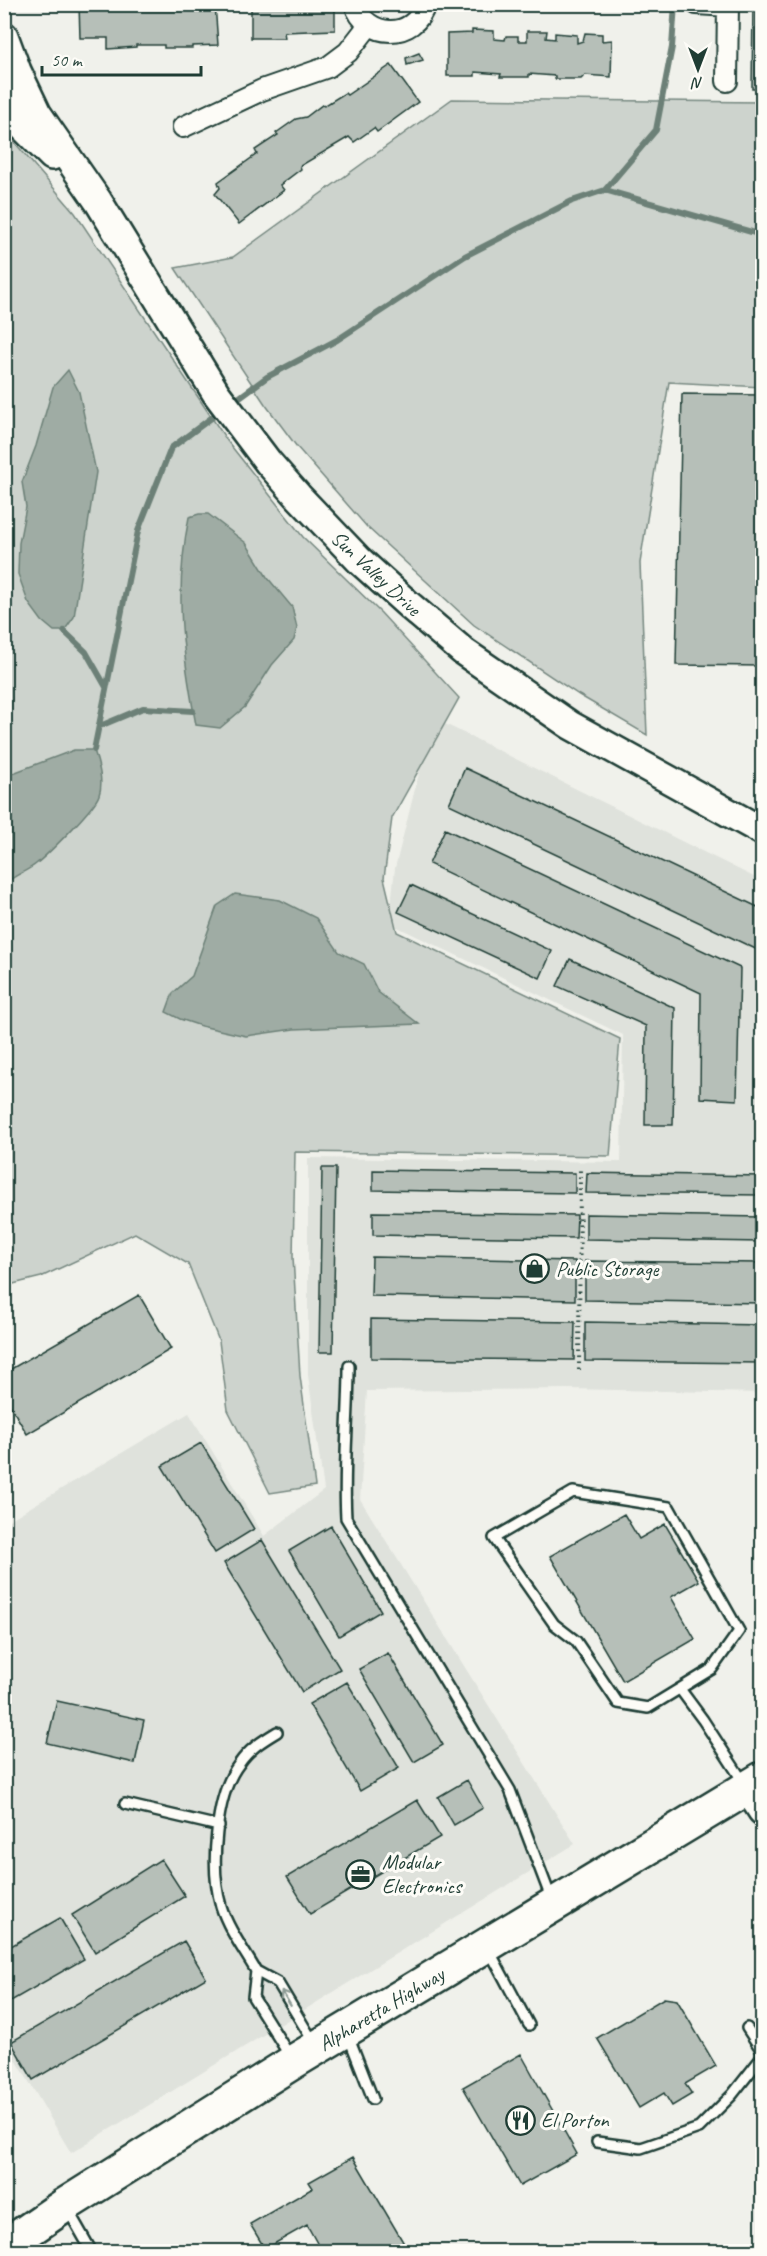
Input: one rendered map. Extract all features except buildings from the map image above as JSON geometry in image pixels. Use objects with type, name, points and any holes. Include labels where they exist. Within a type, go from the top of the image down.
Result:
[{"type":"highway","name":"Alpharetta Highway","points":[[4,2247],[65,2205],[486,1945],[553,1905],[757,1793]]},
{"type":"street","points":[[355,4],[362,19],[369,25],[389,32],[400,31],[418,19],[425,4]]},
{"type":"street","points":[[697,4],[728,5],[727,81]]},
{"type":"street","points":[[183,127],[262,90],[328,67],[348,51],[369,25]]},
{"type":"street","name":"Sun Valley Drive","points":[[4,36],[17,71],[37,113],[98,201],[196,362],[239,425],[298,496],[359,560],[465,652],[570,725],[762,831]]},
{"type":"street","name":"Sun Valley Drive","points":[[4,104],[20,124],[98,201]]},
{"type":"lane","points":[[349,1366],[344,1487],[346,1518],[510,1790],[553,1905]]},
{"type":"lane","points":[[573,1492],[669,1507],[739,1631],[712,1669],[680,1689],[648,1708],[618,1703],[576,1641],[554,1624],[494,1538],[573,1492]]},
{"type":"lane","points":[[680,1689],[757,1793]]},
{"type":"lane","points":[[277,1732],[259,1742],[237,1766],[224,1795],[216,1846],[218,1889],[229,1924],[256,1971],[278,1983],[305,2055]]},
{"type":"lane","points":[[125,1804],[219,1826]]},
{"type":"lane","points":[[486,1945],[529,2025]]},
{"type":"lane","points":[[256,1971],[253,1997],[305,2055]]},
{"type":"lane","points":[[747,2028],[762,2051]]},
{"type":"lane","points":[[346,2030],[373,2099]]},
{"type":"lane","points":[[597,2142],[641,2148],[699,2128],[732,2095],[762,2057]]},
{"type":"lane","points":[[65,2205],[92,2252]]},
{"type":"path","points":[[579,1370],[580,1167]]},
{"type":"shaded area","points":[[452,99],[762,102],[762,387],[669,382],[640,563],[647,735],[579,695],[474,625],[367,527],[297,447],[265,404],[175,268],[233,257]]},
{"type":"shaded area","points":[[4,130],[75,213],[228,442],[303,537],[381,613],[459,698],[392,818],[384,878],[397,932],[620,1039],[610,1156],[295,1152],[293,1257],[300,1376],[315,1486],[270,1493],[228,1410],[219,1341],[188,1264],[135,1233],[41,1277],[5,1286]]},
{"type":"shaded area","points":[[68,370],[79,392],[96,472],[74,617],[64,631],[54,631],[42,621],[28,602],[18,574],[19,543],[26,507],[22,482],[36,446],[53,387]]},
{"type":"shaded area","points":[[208,514],[246,543],[267,577],[292,607],[297,628],[294,640],[272,665],[245,707],[220,728],[196,725],[184,646],[181,596],[184,545],[189,517]]},
{"type":"shaded area","points":[[433,718],[762,881],[762,1393],[567,1389],[367,1391],[360,1499],[575,1844],[71,2153],[5,2041],[4,1523],[189,1413],[264,1536],[324,1490],[308,1375],[308,1158],[621,1162],[623,1035],[389,923],[395,868]]},
{"type":"shaded area","points":[[74,750],[94,750],[101,778],[96,801],[36,864],[5,884],[5,774]]},
{"type":"shaded area","points":[[235,894],[280,900],[316,918],[339,952],[364,964],[378,992],[419,1024],[294,1029],[246,1036],[201,1026],[166,1012],[173,993],[192,976],[217,906]]},
{"type":"waterway","points":[[233,402],[267,377],[337,340],[465,256],[572,201],[605,190],[656,130],[672,47],[675,4]]},
{"type":"waterway","points":[[605,190],[762,235]]},
{"type":"waterway","points":[[94,750],[138,531],[171,448],[222,410]]},
{"type":"waterway","points":[[64,631],[86,652],[106,687]]},
{"type":"waterway","points":[[100,726],[143,708],[193,711]]},
{"type":"place","name":"Public Storage","points":[[535,1269]]},
{"type":"place","name":"Modular Electronics","points":[[361,1874]]},
{"type":"place","name":"El Porton","points":[[520,2120]]}]
